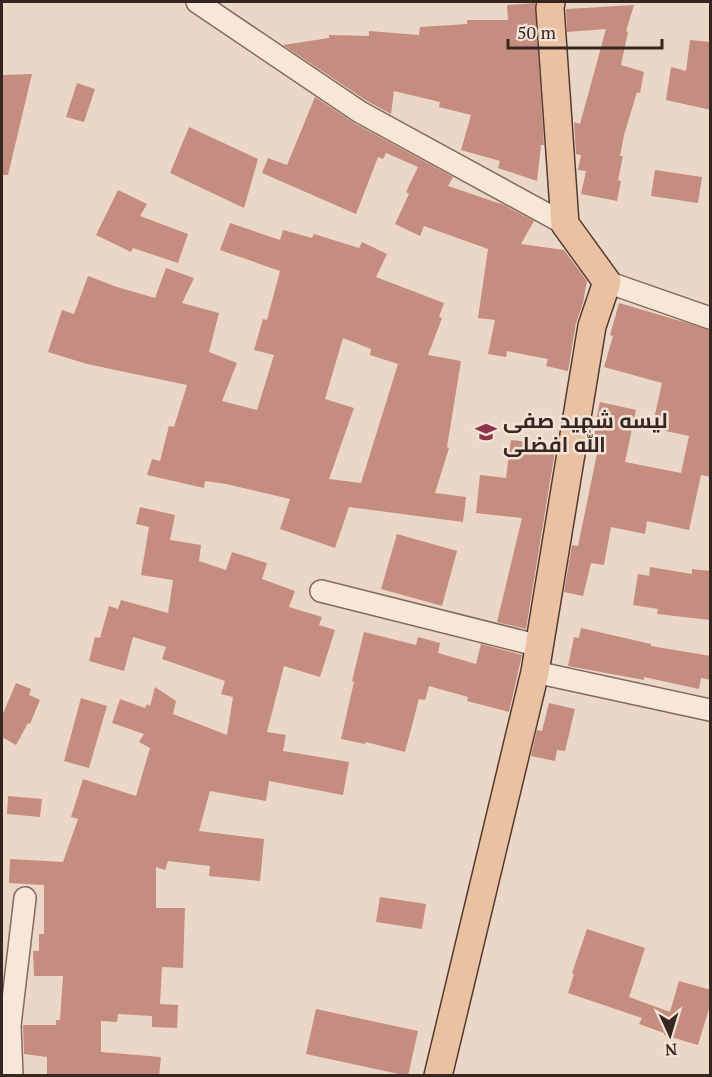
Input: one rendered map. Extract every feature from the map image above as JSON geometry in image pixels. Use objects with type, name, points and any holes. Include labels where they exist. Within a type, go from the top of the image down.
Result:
[{"type":"main road","points":[[438,1076],[537,659],[592,326],[607,282],[565,224],[551,2]]},
{"type":"street","points":[[196,2],[360,112],[565,224]]},
{"type":"street","points":[[607,282],[711,318]]},
{"type":"street","points":[[321,591],[537,659],[711,710]]},
{"type":"street","points":[[12,1076],[10,1025],[25,898]]},
{"type":"building","points":[[535,3],[544,145],[541,145],[537,181],[498,168],[500,161],[461,150],[471,115],[439,107],[440,102],[394,91],[391,114],[367,101],[283,45],[329,38],[329,35],[369,36],[369,31],[419,35],[420,27],[467,24],[467,20],[508,20],[507,5]]},
{"type":"building","points":[[634,5],[626,31],[628,32],[621,65],[644,72],[640,93],[637,92],[624,135],[618,180],[621,181],[617,201],[581,194],[586,171],[578,170],[581,155],[576,154],[574,122],[580,124],[606,29],[567,32],[566,9]]},
{"type":"building","points":[[690,40],[711,42],[711,110],[666,100],[671,67],[686,71]]},
{"type":"building","points":[[32,74],[8,175],[2,175],[2,75]]},
{"type":"building","points":[[77,83],[95,89],[84,122],[66,117]]},
{"type":"building","points":[[315,97],[354,123],[453,177],[448,186],[504,205],[534,221],[521,244],[564,250],[587,281],[576,323],[568,371],[546,366],[548,359],[507,351],[506,357],[488,354],[495,320],[478,318],[488,249],[424,226],[420,236],[395,224],[418,167],[386,153],[383,159],[378,157],[356,214],[262,173],[268,158],[287,165]]},
{"type":"building","points":[[189,127],[258,159],[244,208],[170,173]]},
{"type":"building","points":[[655,170],[702,177],[698,203],[651,196]]},
{"type":"building","points":[[118,190],[147,204],[140,216],[188,234],[178,263],[133,248],[131,252],[96,235]]},
{"type":"building","points":[[230,223],[280,240],[283,230],[312,238],[314,234],[359,248],[362,242],[387,254],[376,277],[444,303],[439,317],[442,318],[428,355],[461,361],[447,447],[449,448],[435,493],[466,497],[463,522],[349,507],[335,548],[280,529],[290,499],[226,484],[205,481],[204,488],[147,475],[152,459],[160,461],[169,426],[174,427],[187,385],[87,364],[48,352],[62,310],[74,314],[88,276],[155,298],[166,268],[194,278],[182,303],[219,313],[209,352],[237,363],[222,401],[257,410],[274,355],[254,350],[263,319],[267,320],[280,271],[220,250]],"holes":[[[343,338],[371,349],[370,355],[398,364],[361,483],[329,479],[354,408],[325,399]]]},
{"type":"building","points":[[619,303],[711,330],[711,477],[701,475],[689,530],[647,521],[645,534],[611,527],[604,565],[591,563],[583,596],[564,592],[572,545],[578,546],[598,449],[590,447],[600,402],[636,410],[625,462],[681,473],[689,436],[652,428],[662,383],[604,367]]},
{"type":"building","points":[[511,440],[556,445],[526,629],[497,622],[522,518],[476,513],[480,475],[506,478]]},
{"type":"building","points":[[140,507],[175,515],[170,540],[201,545],[199,561],[226,570],[232,552],[267,563],[262,579],[295,591],[289,607],[322,617],[319,625],[335,630],[320,677],[284,666],[267,732],[286,735],[283,751],[349,762],[343,795],[269,781],[266,801],[210,791],[199,831],[264,839],[260,881],[209,876],[210,866],[168,861],[165,870],[156,867],[156,908],[185,908],[183,968],[162,967],[160,1004],[178,1005],[177,1028],[152,1027],[152,1016],[118,1014],[117,1022],[101,1021],[101,1052],[161,1057],[159,1076],[47,1076],[47,1057],[24,1054],[23,1025],[56,1025],[56,1020],[60,1020],[63,976],[34,976],[33,951],[39,951],[39,934],[44,934],[44,885],[9,883],[10,859],[63,862],[78,819],[71,817],[83,779],[136,796],[150,748],[139,742],[144,734],[112,723],[120,699],[145,708],[147,704],[150,706],[155,687],[176,701],[173,714],[227,735],[233,697],[221,694],[225,681],[162,659],[166,647],[133,637],[124,671],[89,661],[95,637],[100,638],[109,606],[118,609],[121,600],[168,613],[173,580],[141,575],[149,527],[136,524]]},
{"type":"building","points":[[397,534],[457,551],[442,606],[381,589]]},
{"type":"building","points":[[650,567],[692,574],[692,569],[711,571],[711,620],[657,614],[658,609],[633,605],[638,574],[649,576]]},
{"type":"building","points":[[581,628],[651,644],[651,646],[711,656],[711,680],[701,678],[699,689],[644,677],[644,680],[568,666],[574,637],[579,638]]},
{"type":"building","points":[[364,632],[416,645],[418,637],[440,643],[438,653],[476,664],[481,644],[522,655],[509,712],[467,701],[468,697],[429,686],[425,700],[419,699],[405,752],[366,742],[365,744],[341,739]]},
{"type":"building","points":[[16,683],[31,689],[29,695],[40,700],[30,724],[28,723],[16,745],[2,737],[2,716]]},
{"type":"building","points":[[81,698],[107,706],[89,768],[64,761]]},
{"type":"building","points":[[549,703],[575,709],[565,751],[557,750],[555,761],[531,756],[537,730],[542,731]]},
{"type":"building","points":[[8,796],[42,799],[40,817],[7,814]]},
{"type":"building","points":[[380,897],[426,904],[422,929],[376,922]]},
{"type":"building","points":[[587,929],[645,948],[629,997],[670,1012],[679,981],[711,990],[711,1002],[698,1045],[664,1035],[664,1033],[639,1024],[642,1018],[568,993],[574,974],[572,973]]},
{"type":"building","points":[[316,1009],[418,1031],[408,1076],[306,1054]]},
{"type":"place","name":"لیسه شهید صفی الله افضلی","points":[[486,432]]}]
